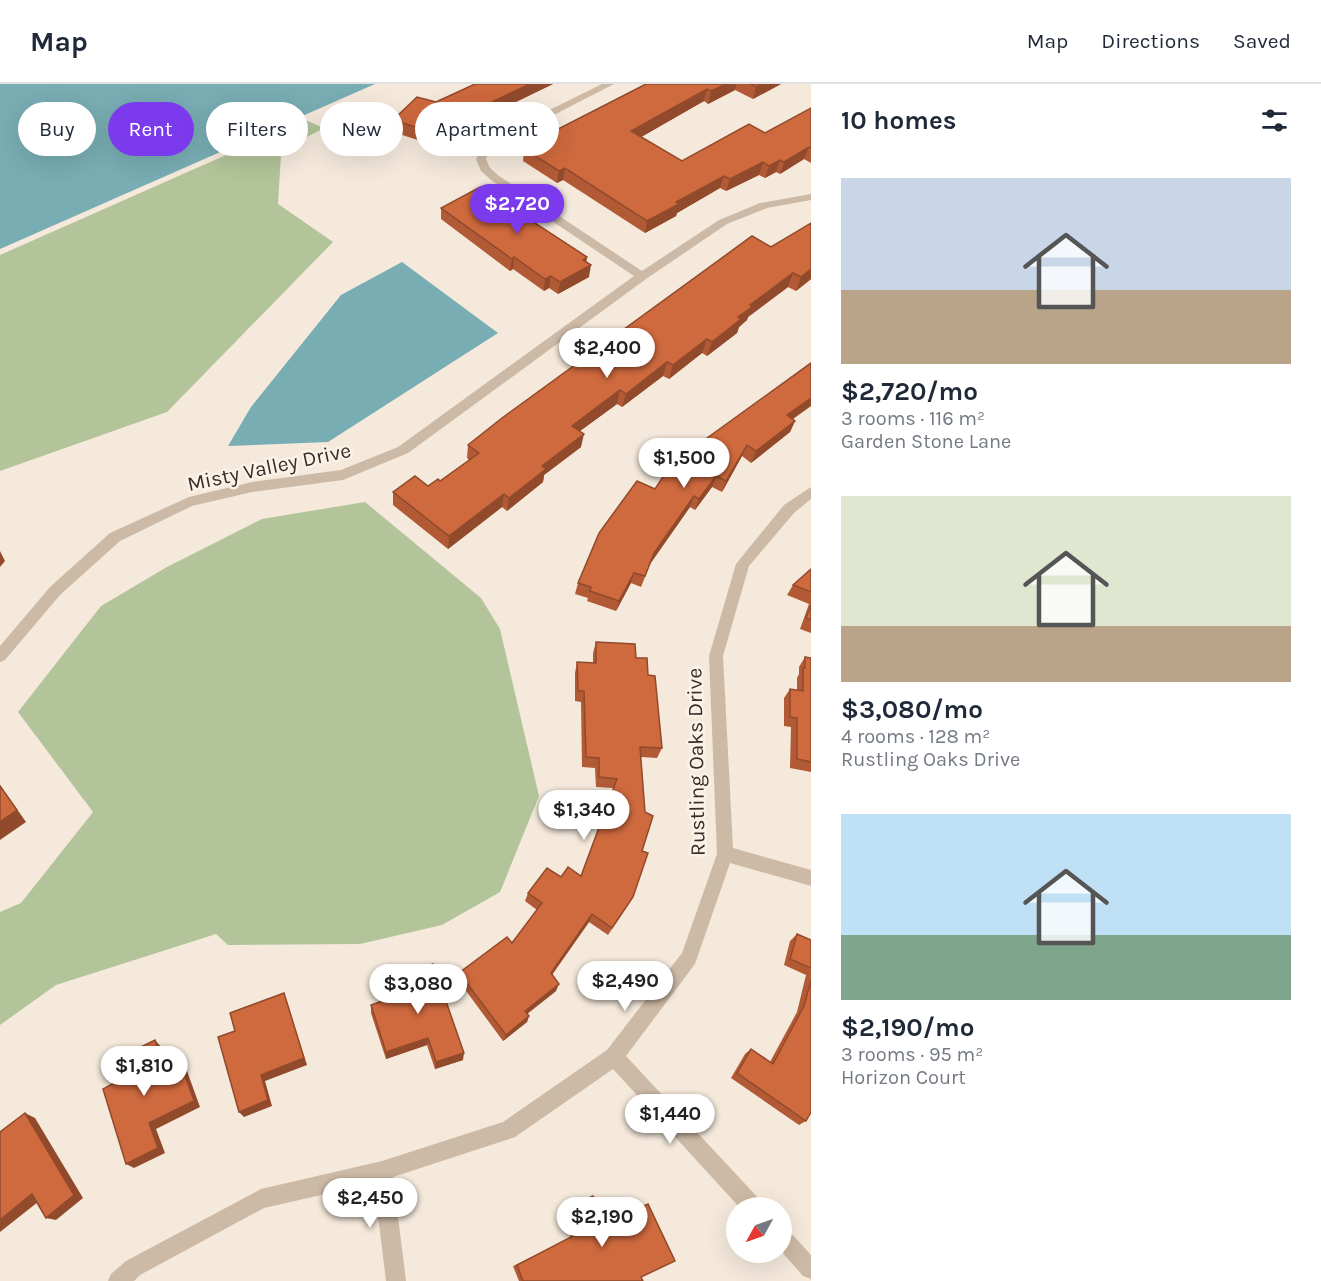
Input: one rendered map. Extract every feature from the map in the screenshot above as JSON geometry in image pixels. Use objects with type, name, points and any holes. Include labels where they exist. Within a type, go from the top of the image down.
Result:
[{"type":"street","points":[[609,84],[495,141],[485,150],[481,159],[484,170],[495,178],[642,276]]},
{"type":"street","name":"Misty Valley Drive","points":[[0,656],[55,591],[115,537],[189,502],[252,487],[344,475],[403,450],[642,276],[723,222],[764,205],[811,197]]},
{"type":"street","name":"Rustling Oaks Drive","points":[[118,1281],[133,1268],[261,1199],[382,1171],[508,1130],[614,1057],[689,958],[724,854],[716,656],[743,564],[789,509],[811,492]]},
{"type":"street","points":[[724,854],[811,878]]},
{"type":"street","points":[[614,1057],[744,1197]]},
{"type":"street","points":[[382,1171],[396,1281]]},
{"type":"street","points":[[792,1249],[810,1269]]},
{"type":"green space","points":[[308,121],[320,126],[320,130],[308,136]]},
{"type":"green space","points":[[224,156],[281,156],[278,204],[333,242],[167,412],[0,471],[0,255]]},
{"type":"green space","points":[[365,502],[481,598],[500,629],[539,796],[500,892],[442,925],[360,944],[228,945],[216,934],[56,985],[0,1025],[0,912],[21,903],[93,812],[18,712],[101,606],[167,567],[262,519]]},
{"type":"water","points":[[0,84],[375,84],[334,102],[320,102],[320,108],[308,113],[308,102],[206,102],[206,156],[211,156],[0,249]]},
{"type":"water","points":[[402,262],[498,333],[328,442],[228,446],[251,407],[341,295]]},
{"type":"building","points":[[475,84],[530,84],[492,102],[436,102]]},
{"type":"building","points":[[646,84],[726,84],[711,91],[707,89],[631,131],[682,161],[749,124],[765,133],[811,108],[811,148],[809,147],[784,162],[780,160],[769,166],[763,162],[730,179],[724,176],[647,221],[565,168],[559,171],[535,156],[559,156],[559,129]]},
{"type":"building","points":[[417,97],[436,102],[415,102],[415,127],[403,123],[403,110]]},
{"type":"building","points":[[480,187],[587,257],[583,260],[591,265],[560,282],[551,276],[545,279],[514,257],[512,259],[441,208]]},
{"type":"building","points":[[811,223],[811,269],[801,277],[793,273],[750,305],[752,307],[738,317],[741,319],[712,342],[707,339],[673,365],[667,362],[626,394],[620,390],[572,426],[584,434],[542,466],[546,469],[509,498],[504,494],[449,536],[393,492],[415,476],[428,486],[438,479],[440,481],[479,453],[468,445],[502,418],[752,236],[771,247]]},
{"type":"building","points":[[811,363],[811,398],[787,415],[795,421],[756,451],[747,445],[726,481],[716,476],[699,499],[694,496],[654,553],[645,576],[634,573],[619,601],[590,591],[591,587],[578,583],[599,533],[637,481],[655,489],[686,442],[696,446]]},
{"type":"building","points":[[811,569],[811,592],[793,585]]},
{"type":"building","points":[[811,605],[811,620],[806,618]]},
{"type":"building","points":[[596,642],[635,644],[636,658],[647,658],[648,675],[655,676],[662,748],[640,747],[645,812],[653,816],[642,851],[648,853],[633,897],[612,928],[592,914],[551,973],[559,984],[525,1011],[529,1016],[506,1035],[459,973],[507,937],[512,943],[542,903],[528,893],[547,868],[561,877],[568,867],[581,876],[617,779],[599,777],[599,758],[586,757],[584,691],[578,691],[577,662],[596,663]]},
{"type":"building","points":[[805,657],[811,658],[811,762],[797,759],[797,718],[790,717],[790,689],[803,691]]},
{"type":"building","points":[[0,786],[17,810],[0,822]]},
{"type":"building","points":[[797,934],[811,940],[811,968],[790,959]]},
{"type":"building","points":[[433,964],[464,1053],[436,1062],[428,1038],[386,1052],[371,1005],[394,997],[388,979]]},
{"type":"building","points":[[811,980],[811,1112],[806,1121],[737,1073],[751,1049],[773,1064],[804,1006]]},
{"type":"building","points":[[284,993],[304,1058],[261,1075],[268,1100],[239,1112],[218,1037],[235,1031],[230,1013]]},
{"type":"building","points":[[155,1040],[162,1061],[177,1053],[194,1101],[149,1123],[158,1148],[126,1164],[103,1089],[116,1082],[110,1062]]},
{"type":"building","points":[[25,1113],[74,1195],[46,1218],[32,1194],[0,1220],[0,1132]]},
{"type":"building","points":[[593,1196],[605,1223],[648,1204],[675,1261],[641,1277],[643,1281],[523,1281],[517,1265],[575,1235],[564,1209]]}]
